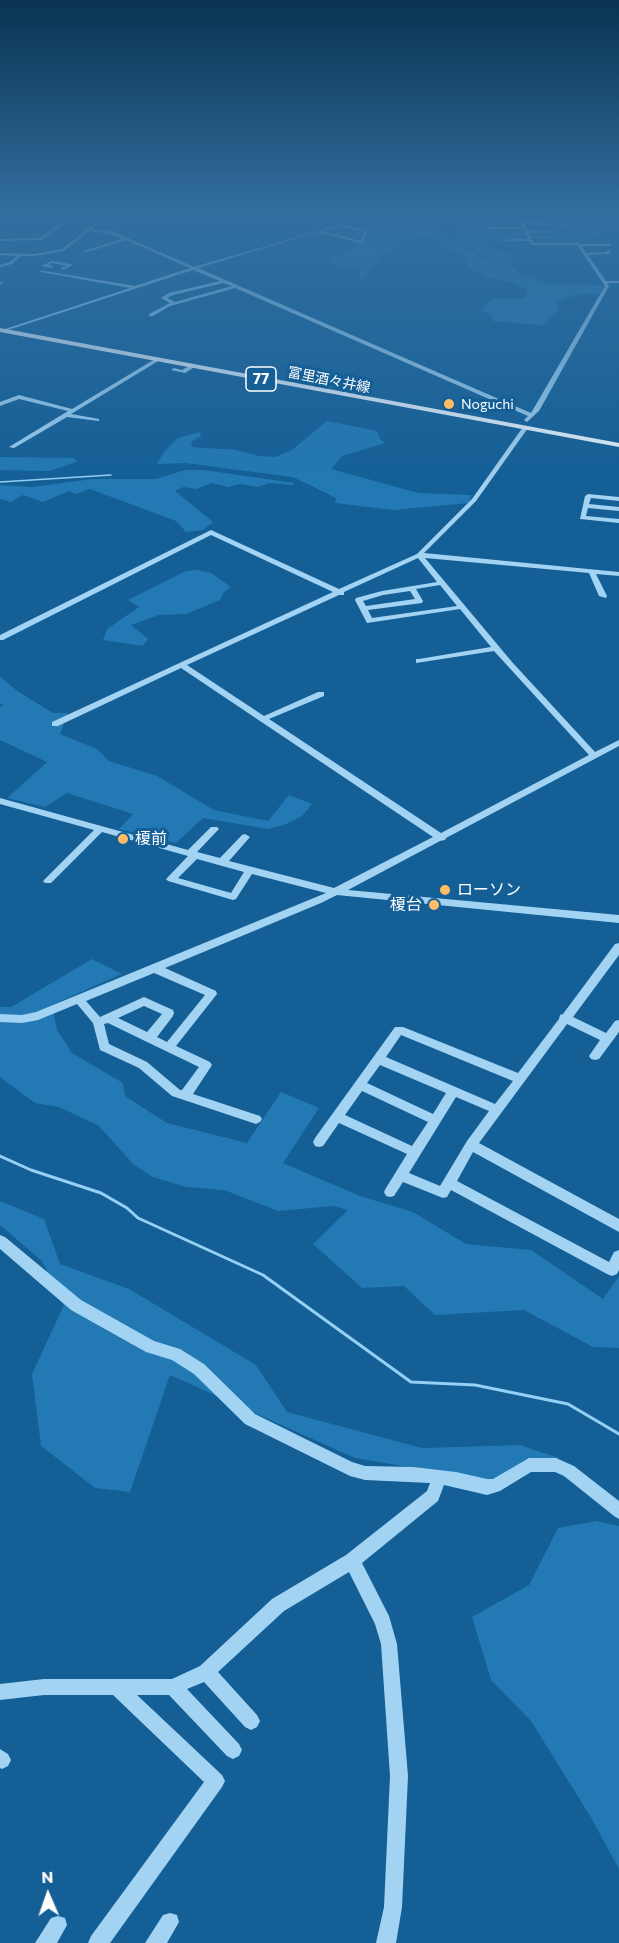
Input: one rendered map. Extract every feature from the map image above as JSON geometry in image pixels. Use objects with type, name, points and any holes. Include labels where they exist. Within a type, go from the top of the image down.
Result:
[{"type":"main road","name":"富里酒々井線","points":[[3,332],[619,445]]},
{"type":"street","points":[[3,332],[72,309]]},
{"type":"street","points":[[151,315],[163,309]]},
{"type":"street","points":[[284,309],[531,415]]},
{"type":"street","points":[[55,724],[419,555],[474,500],[531,415],[536,411],[592,309]]},
{"type":"street","points":[[12,447],[157,360]]},
{"type":"street","points":[[183,364],[171,372],[183,372],[193,366]]},
{"type":"street","points":[[0,404],[20,397],[74,411]]},
{"type":"street","points":[[68,415],[97,420]]},
{"type":"street","points":[[619,499],[588,496],[582,518],[619,521]]},
{"type":"street","points":[[585,506],[619,509]]},
{"type":"street","points":[[0,638],[211,532],[341,593]]},
{"type":"street","points":[[419,555],[619,574]]},
{"type":"street","points":[[419,555],[496,648],[594,756]]},
{"type":"street","points":[[592,572],[603,596]]},
{"type":"street","points":[[442,583],[382,593],[359,600],[370,621],[462,607]]},
{"type":"street","points":[[363,608],[419,601],[411,588]]},
{"type":"street","points":[[419,661],[496,648]]},
{"type":"street","points":[[183,666],[442,838]]},
{"type":"street","points":[[263,719],[321,694]]},
{"type":"street","points":[[0,1018],[22,1019],[38,1016],[318,901],[442,838],[619,743]]},
{"type":"street","points":[[0,801],[336,892],[619,919]]},
{"type":"street","points":[[48,881],[100,829]]},
{"type":"street","points":[[214,829],[171,879],[233,897],[250,870]]},
{"type":"street","points":[[222,862],[244,837]]},
{"type":"street","points":[[400,1175],[443,1193],[471,1145],[496,1109],[521,1079],[619,946]]},
{"type":"street","points":[[154,968],[212,994],[169,1047]]},
{"type":"street","points":[[78,999],[102,1020],[169,1047],[206,1065],[185,1096]]},
{"type":"street","points":[[102,1020],[144,1001],[169,1013],[148,1038]]},
{"type":"street","points":[[564,1018],[608,1039]]},
{"type":"street","points":[[102,1020],[104,1047],[143,1065],[176,1093],[256,1119]]},
{"type":"street","points":[[595,1056],[619,1024]]},
{"type":"street","points":[[319,1142],[399,1030],[521,1079]]},
{"type":"street","points":[[378,1059],[496,1109]]},
{"type":"street","points":[[360,1084],[435,1120]]},
{"type":"street","points":[[390,1192],[453,1090]]},
{"type":"street","points":[[338,1117],[414,1152]]},
{"type":"street","points":[[471,1145],[619,1226]]},
{"type":"street","points":[[449,1183],[612,1270],[619,1256]]},
{"type":"street","points":[[0,1241],[76,1305],[151,1347],[174,1354],[199,1369],[250,1419],[357,1471],[456,1479],[487,1487],[495,1486],[529,1465],[556,1466],[569,1472],[619,1511]]},
{"type":"street","points":[[0,1692],[44,1687],[173,1687],[206,1672],[278,1605],[352,1561],[433,1496],[439,1478]]},
{"type":"street","points":[[352,1561],[383,1622],[389,1644],[399,1776],[393,1907],[386,1943]]},
{"type":"street","points":[[206,1672],[251,1720]]},
{"type":"street","points":[[173,1687],[233,1750]]},
{"type":"street","points":[[98,1943],[216,1781],[117,1688]]},
{"type":"street","points":[[155,1943],[170,1922]]},
{"type":"street","points":[[45,1943],[58,1925]]},
{"type":"shaded area","points":[[481,310],[559,310],[543,325],[493,321],[491,314]]},
{"type":"shaded area","points":[[327,421],[377,431],[380,439],[385,443],[342,456],[331,469],[419,493],[471,495],[469,503],[393,510],[335,503],[336,498],[293,477],[185,463],[157,464],[165,451],[178,438],[200,432],[201,436],[191,442],[192,447],[235,450],[259,456],[276,457],[292,450]]},
{"type":"shaded area","points":[[0,457],[74,458],[77,462],[49,471],[0,470]]},
{"type":"shaded area","points":[[185,470],[204,470],[294,483],[292,485],[269,483],[258,487],[240,484],[228,487],[212,483],[196,489],[183,487],[175,491],[213,522],[203,530],[186,532],[176,521],[90,489],[76,494],[69,491],[43,502],[23,495],[11,502],[0,499],[0,485],[32,487],[92,479],[156,479]]},
{"type":"shaded area","points":[[197,570],[211,573],[231,587],[223,593],[220,600],[186,614],[159,615],[131,625],[148,639],[143,646],[103,640],[107,629],[139,607],[128,600],[186,571]]},
{"type":"shaded area","points":[[0,677],[53,713],[68,713],[60,734],[97,749],[109,761],[157,776],[214,810],[268,821],[289,795],[312,804],[302,816],[284,825],[268,829],[203,818],[176,843],[119,829],[133,814],[67,793],[45,807],[7,798],[47,762],[0,740],[0,707],[4,705],[0,703]]},
{"type":"shaded area","points":[[92,959],[122,974],[52,1005],[57,1030],[72,1053],[123,1083],[125,1096],[167,1123],[247,1143],[281,1092],[319,1108],[283,1163],[360,1196],[413,1212],[466,1244],[531,1250],[603,1299],[619,1276],[619,1348],[593,1347],[524,1310],[435,1315],[404,1286],[362,1288],[313,1244],[348,1210],[334,1206],[278,1211],[224,1190],[186,1187],[153,1177],[134,1165],[99,1126],[59,1107],[35,1103],[0,1077],[0,1007],[11,1007]]},
{"type":"shaded area","points":[[0,1201],[44,1219],[60,1264],[129,1289],[256,1365],[287,1412],[422,1448],[520,1445],[559,1458],[508,1484],[355,1458],[170,1375],[130,1492],[95,1488],[41,1446],[32,1374],[64,1305],[42,1261],[0,1225]]},
{"type":"shaded area","points":[[596,1521],[619,1526],[619,1869],[590,1816],[531,1721],[491,1680],[472,1617],[529,1585],[558,1528]]},
{"type":"waterway","points":[[0,482],[111,475]]},
{"type":"waterway","points":[[0,1156],[31,1170],[101,1193],[127,1208],[138,1218],[263,1275],[411,1382],[475,1385],[568,1404],[619,1434]]},
{"type":"place","name":"Noguchi","points":[[449,404]]},
{"type":"place","name":"榎前","points":[[123,839]]},
{"type":"place","name":"ローソン","points":[[445,890]]},
{"type":"place","name":"榎台","points":[[434,905]]}]
